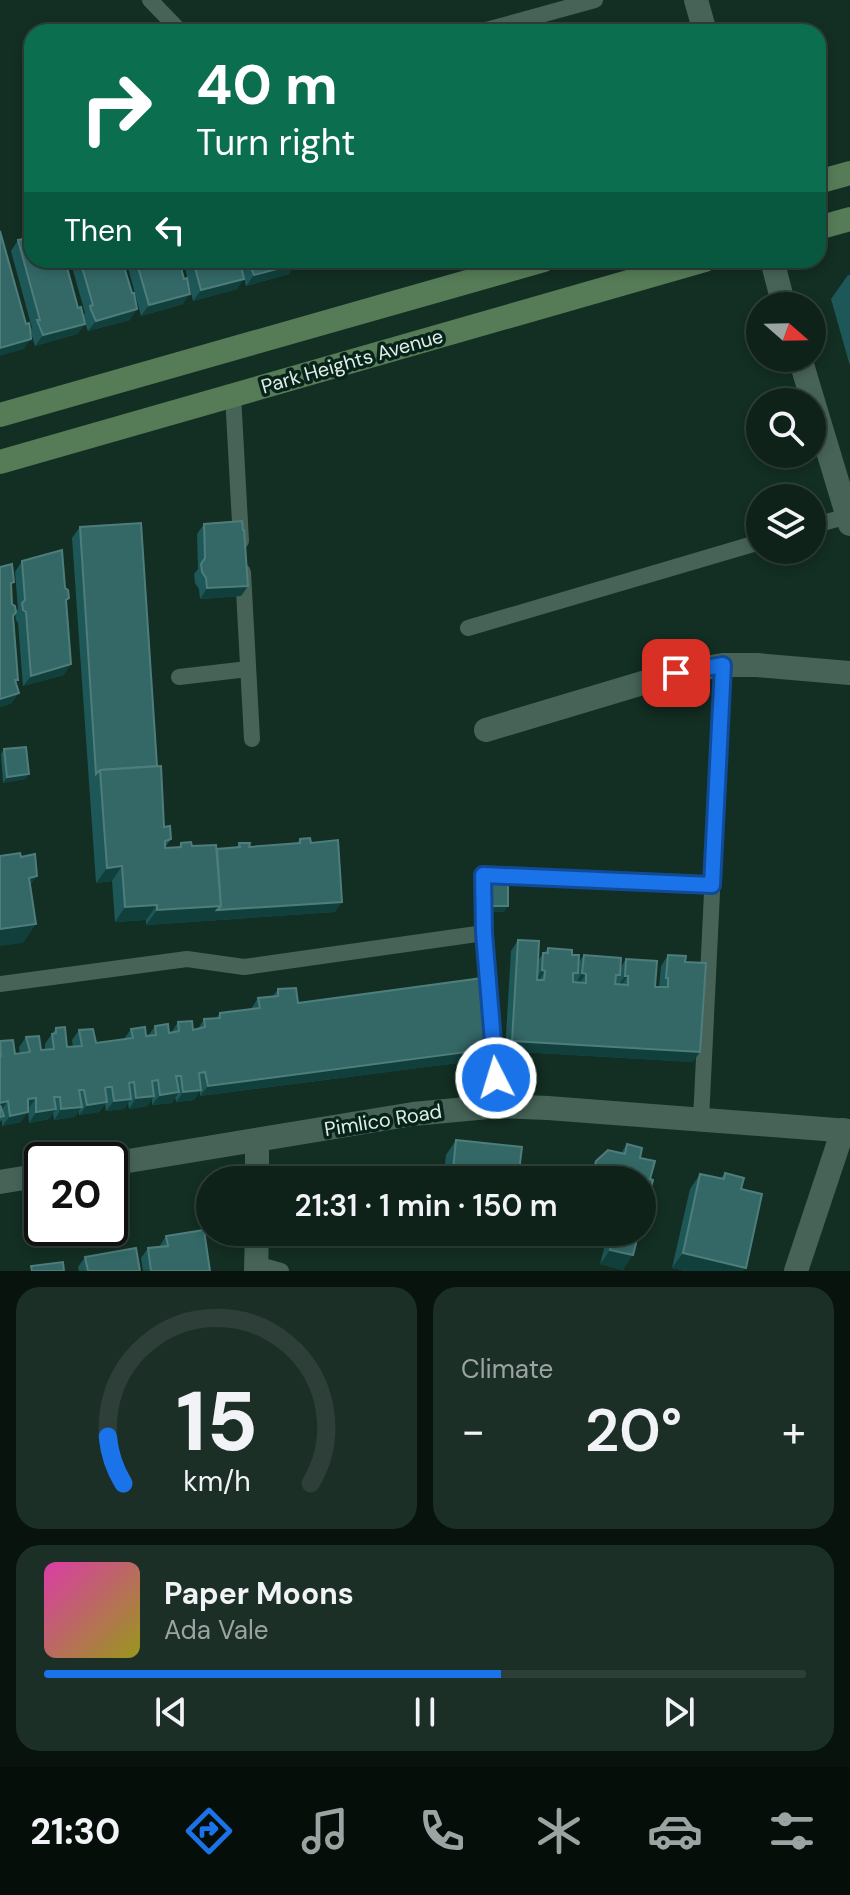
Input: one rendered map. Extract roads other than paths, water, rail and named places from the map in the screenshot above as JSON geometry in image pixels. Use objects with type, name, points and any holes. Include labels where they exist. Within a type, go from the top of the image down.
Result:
[{"type":"main road","points":[[826,180],[850,173]]},
{"type":"main road","points":[[826,226],[850,219]]},
{"type":"main road","points":[[0,415],[516,268]]},
{"type":"main road","name":"Park Heights Avenue","points":[[0,462],[677,268]]},
{"type":"street","points":[[696,0],[703,24]]},
{"type":"street","points":[[774,268],[780,292]]},
{"type":"street","points":[[804,372],[849,520]]},
{"type":"street","points":[[486,730],[676,673],[723,665],[850,673]]},
{"type":"street","name":"Pimlico Road","points":[[128,1161],[413,1114],[499,1106],[846,1130]]},
{"type":"street","points":[[796,1271],[846,1130]]},
{"type":"street","points":[[257,1140],[257,1166]]},
{"type":"street","points":[[0,1182],[24,1178]]},
{"type":"street","points":[[256,1267],[257,1246]]},
{"type":"lane","points":[[150,0],[173,24]]},
{"type":"lane","points":[[508,24],[595,0]]},
{"type":"lane","points":[[233,395],[252,739]]},
{"type":"lane","points":[[826,524],[849,520]]},
{"type":"lane","points":[[468,628],[746,546]]},
{"type":"lane","points":[[701,1120],[723,665]]},
{"type":"lane","points":[[179,677],[248,669]]},
{"type":"lane","points":[[499,1106],[484,933],[483,875],[712,885]]},
{"type":"lane","points":[[0,984],[187,959],[244,967],[484,933]]},
{"type":"lane","points":[[256,1267],[281,1271]]}]
